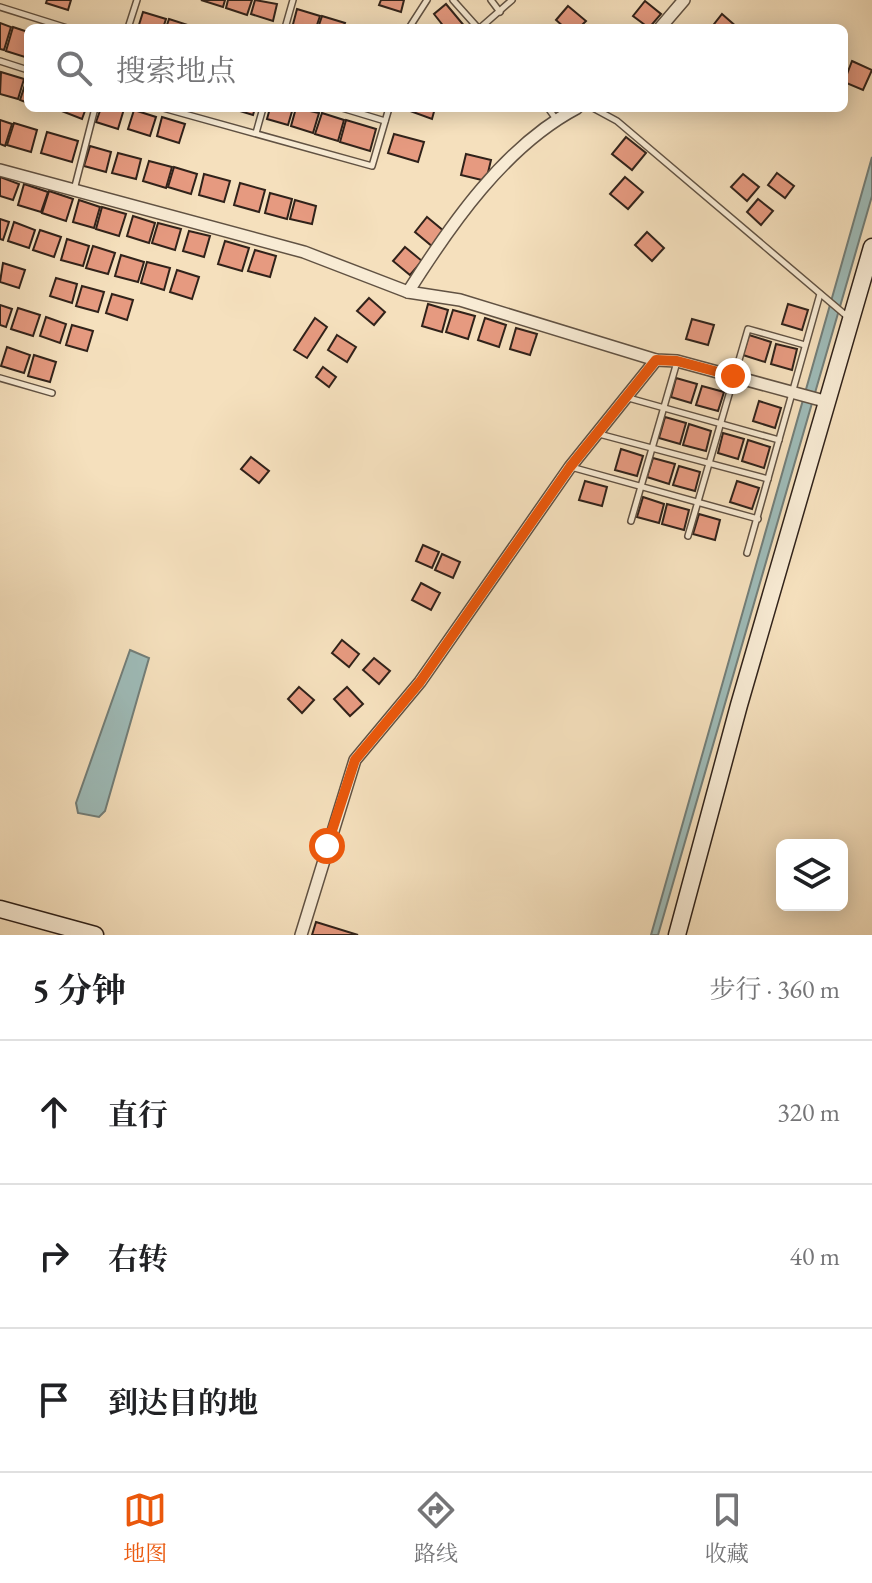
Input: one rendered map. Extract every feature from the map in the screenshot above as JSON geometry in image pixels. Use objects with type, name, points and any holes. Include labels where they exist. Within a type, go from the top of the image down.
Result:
[{"type":"street","points":[[663,24],[684,0]]},
{"type":"street","points":[[408,292],[472,202],[499,170],[556,119],[569,112]]},
{"type":"street","points":[[0,170],[304,252],[408,292],[460,300],[656,360],[677,361],[824,401]]},
{"type":"street","points":[[677,935],[846,316],[872,247]]},
{"type":"street","points":[[301,935],[355,760],[420,682],[570,467],[656,360]]},
{"type":"street","points":[[0,909],[95,935]]},
{"type":"lane","points":[[129,24],[137,0]]},
{"type":"lane","points":[[286,24],[293,0]]},
{"type":"lane","points":[[412,24],[427,0]]},
{"type":"lane","points":[[453,0],[475,24]]},
{"type":"lane","points":[[491,0],[500,12]]},
{"type":"lane","points":[[484,24],[512,0]]},
{"type":"lane","points":[[0,7],[54,24]]},
{"type":"lane","points":[[0,61],[24,69]]},
{"type":"lane","points":[[74,190],[94,112]]},
{"type":"lane","points":[[178,112],[372,166],[388,112]]},
{"type":"lane","points":[[256,133],[262,112]]},
{"type":"lane","points":[[355,112],[385,121]]},
{"type":"lane","points":[[551,112],[556,119]]},
{"type":"lane","points":[[600,112],[617,121],[846,316]]},
{"type":"lane","points":[[747,553],[779,440],[797,395],[805,345],[820,294]]},
{"type":"lane","points":[[688,536],[748,329],[805,345]]},
{"type":"lane","points":[[631,521],[677,361]]},
{"type":"lane","points":[[0,378],[52,393]]},
{"type":"lane","points":[[625,397],[779,440]]},
{"type":"lane","points":[[597,433],[768,479]]},
{"type":"lane","points":[[570,467],[758,519]]},
{"type":"water","points":[[872,157],[872,196],[658,935],[651,935]]},
{"type":"water","points":[[130,650],[149,658],[105,811],[99,817],[78,813],[76,803]]},
{"type":"building","points":[[47,0],[71,0],[68,10],[46,3]]},
{"type":"building","points":[[201,0],[225,0],[223,7]]},
{"type":"building","points":[[228,0],[252,0],[247,15],[226,8]]},
{"type":"building","points":[[255,0],[277,4],[273,21],[251,14]]},
{"type":"building","points":[[381,0],[404,0],[401,12],[379,5]]},
{"type":"building","points":[[645,1],[661,14],[652,24],[644,24],[633,16]]},
{"type":"building","points":[[446,4],[463,24],[442,24],[434,14]]},
{"type":"building","points":[[568,6],[586,21],[583,24],[560,24],[556,20]]},
{"type":"building","points":[[297,9],[320,16],[317,24],[293,24]]},
{"type":"building","points":[[143,12],[166,19],[164,24],[139,24]]},
{"type":"building","points":[[722,14],[733,24],[714,24]]},
{"type":"building","points":[[322,16],[345,23],[345,24],[319,24]]},
{"type":"building","points":[[169,19],[185,24],[167,24]]},
{"type":"building","points":[[0,23],[11,27],[4,50],[0,49]]},
{"type":"building","points":[[13,27],[24,31],[24,57],[6,51]]},
{"type":"building","points":[[852,61],[872,70],[863,90],[848,84]]},
{"type":"building","points":[[1,72],[24,79],[18,99],[0,94]]},
{"type":"building","points":[[64,112],[85,112],[82,119]]},
{"type":"building","points":[[100,112],[123,112],[118,129],[96,122]]},
{"type":"building","points":[[133,112],[156,117],[150,136],[128,129]]},
{"type":"building","points":[[269,112],[292,112],[288,125],[267,119]]},
{"type":"building","points":[[295,112],[319,113],[313,133],[291,126]]},
{"type":"building","points":[[413,112],[434,112],[432,119]]},
{"type":"building","points":[[322,113],[344,120],[338,141],[315,134]]},
{"type":"building","points":[[162,117],[185,124],[179,143],[157,136]]},
{"type":"building","points":[[0,120],[12,124],[5,146],[0,144]]},
{"type":"building","points":[[346,120],[376,129],[370,151],[340,142]]},
{"type":"building","points":[[14,123],[37,130],[31,152],[7,145]]},
{"type":"building","points":[[47,132],[78,141],[72,162],[41,153]]},
{"type":"building","points":[[394,134],[424,142],[418,162],[388,153]]},
{"type":"building","points":[[626,137],[646,153],[632,170],[612,154]]},
{"type":"building","points":[[90,146],[111,152],[106,172],[84,166]]},
{"type":"building","points":[[118,153],[141,159],[136,179],[112,173]]},
{"type":"building","points":[[466,154],[491,160],[486,181],[461,175]]},
{"type":"building","points":[[149,161],[172,167],[166,188],[143,181]]},
{"type":"building","points":[[174,167],[197,174],[191,194],[168,187]]},
{"type":"building","points":[[777,173],[794,186],[785,198],[768,185]]},
{"type":"building","points":[[204,174],[230,181],[224,202],[199,195]]},
{"type":"building","points":[[743,174],[759,187],[747,201],[731,187]]},
{"type":"building","points":[[0,177],[19,184],[13,200],[0,196]]},
{"type":"building","points":[[625,177],[643,192],[628,209],[610,194]]},
{"type":"building","points":[[240,183],[265,190],[259,212],[234,205]]},
{"type":"building","points":[[24,184],[48,192],[41,212],[18,205]]},
{"type":"building","points":[[49,191],[73,199],[66,221],[42,213]]},
{"type":"building","points":[[270,193],[292,199],[287,219],[265,213]]},
{"type":"building","points":[[758,199],[773,211],[761,225],[747,212]]},
{"type":"building","points":[[79,200],[100,207],[94,228],[73,222]]},
{"type":"building","points":[[295,200],[316,206],[312,224],[290,219]]},
{"type":"building","points":[[102,207],[126,214],[119,236],[96,229]]},
{"type":"building","points":[[133,216],[155,223],[149,243],[127,236]]},
{"type":"building","points":[[427,217],[445,232],[433,247],[415,232]]},
{"type":"building","points":[[0,219],[9,222],[3,240],[0,239]]},
{"type":"building","points":[[14,222],[35,230],[29,248],[8,241]]},
{"type":"building","points":[[158,223],[181,229],[175,250],[152,243]]},
{"type":"building","points":[[40,230],[61,237],[54,257],[33,250]]},
{"type":"building","points":[[189,231],[210,236],[204,257],[183,251]]},
{"type":"building","points":[[647,232],[664,248],[652,261],[635,245]]},
{"type":"building","points":[[67,239],[89,246],[83,266],[61,260]]},
{"type":"building","points":[[225,241],[249,248],[242,271],[218,264]]},
{"type":"building","points":[[93,246],[115,253],[108,274],[86,268]]},
{"type":"building","points":[[405,247],[422,261],[410,275],[393,261]]},
{"type":"building","points":[[255,250],[276,256],[270,277],[248,271]]},
{"type":"building","points":[[121,255],[144,262],[138,282],[115,276]]},
{"type":"building","points":[[147,262],[170,268],[164,290],[141,283]]},
{"type":"building","points":[[3,263],[25,270],[19,288],[0,282]]},
{"type":"building","points":[[177,270],[199,277],[192,299],[170,292]]},
{"type":"building","points":[[56,278],[77,284],[72,303],[50,296]]},
{"type":"building","points":[[82,286],[104,292],[98,312],[76,306]]},
{"type":"building","points":[[112,294],[133,300],[127,320],[106,313]]},
{"type":"building","points":[[369,298],[385,312],[374,325],[357,311]]},
{"type":"building","points":[[428,304],[448,310],[442,332],[422,326]]},
{"type":"building","points":[[788,304],[808,310],[802,330],[782,324]]},
{"type":"building","points":[[0,305],[12,309],[6,327],[0,325]]},
{"type":"building","points":[[18,308],[40,315],[33,336],[11,329]]},
{"type":"building","points":[[453,310],[475,316],[468,339],[446,332]]},
{"type":"building","points":[[46,317],[66,324],[60,343],[40,336]]},
{"type":"building","points":[[315,318],[327,327],[307,358],[294,350]]},
{"type":"building","points":[[485,318],[506,325],[499,347],[478,340]]},
{"type":"building","points":[[692,319],[714,325],[708,345],[686,339]]},
{"type":"building","points":[[72,325],[93,331],[87,351],[66,345]]},
{"type":"building","points":[[516,328],[537,334],[530,355],[510,349]]},
{"type":"building","points":[[337,335],[356,347],[347,362],[328,350]]},
{"type":"building","points":[[749,335],[771,342],[765,362],[743,355]]},
{"type":"building","points":[[776,344],[797,349],[792,370],[771,364]]},
{"type":"building","points":[[7,347],[30,355],[24,373],[1,366]]},
{"type":"building","points":[[34,355],[56,362],[50,382],[28,376]]},
{"type":"building","points":[[323,367],[336,377],[329,387],[316,377]]},
{"type":"building","points":[[676,378],[697,384],[691,403],[671,397]]},
{"type":"building","points":[[702,386],[724,392],[718,411],[696,405]]},
{"type":"building","points":[[759,401],[781,408],[775,428],[753,421]]},
{"type":"building","points":[[665,417],[686,423],[680,444],[659,438]]},
{"type":"building","points":[[689,424],[711,431],[706,451],[683,445]]},
{"type":"building","points":[[723,433],[744,439],[738,459],[718,453]]},
{"type":"building","points":[[748,440],[770,447],[764,468],[742,461]]},
{"type":"building","points":[[621,449],[643,456],[637,476],[615,470]]},
{"type":"building","points":[[251,457],[269,471],[259,483],[241,469]]},
{"type":"building","points":[[653,458],[675,464],[669,484],[647,477]]},
{"type":"building","points":[[679,466],[700,472],[695,491],[673,485]]},
{"type":"building","points":[[585,481],[607,487],[602,506],[579,500]]},
{"type":"building","points":[[737,481],[759,488],[752,509],[730,502]]},
{"type":"building","points":[[643,497],[664,504],[659,523],[637,517]]},
{"type":"building","points":[[667,504],[689,510],[684,530],[662,524]]},
{"type":"building","points":[[699,514],[720,520],[715,540],[693,534]]},
{"type":"building","points":[[423,545],[439,552],[432,568],[416,561]]},
{"type":"building","points":[[442,554],[460,562],[453,578],[435,570]]},
{"type":"building","points":[[421,583],[440,593],[431,610],[412,600]]},
{"type":"building","points":[[342,640],[359,654],[349,667],[332,653]]},
{"type":"building","points":[[374,658],[390,671],[379,684],[363,670]]},
{"type":"building","points":[[299,687],[314,700],[302,713],[288,699]]},
{"type":"building","points":[[347,687],[363,704],[350,716],[334,699]]},
{"type":"building","points":[[316,922],[358,935],[312,935]]},
{"type":"route","points":[[327,846],[355,760],[420,682],[570,467],[656,360],[677,361],[733,376]]}]
